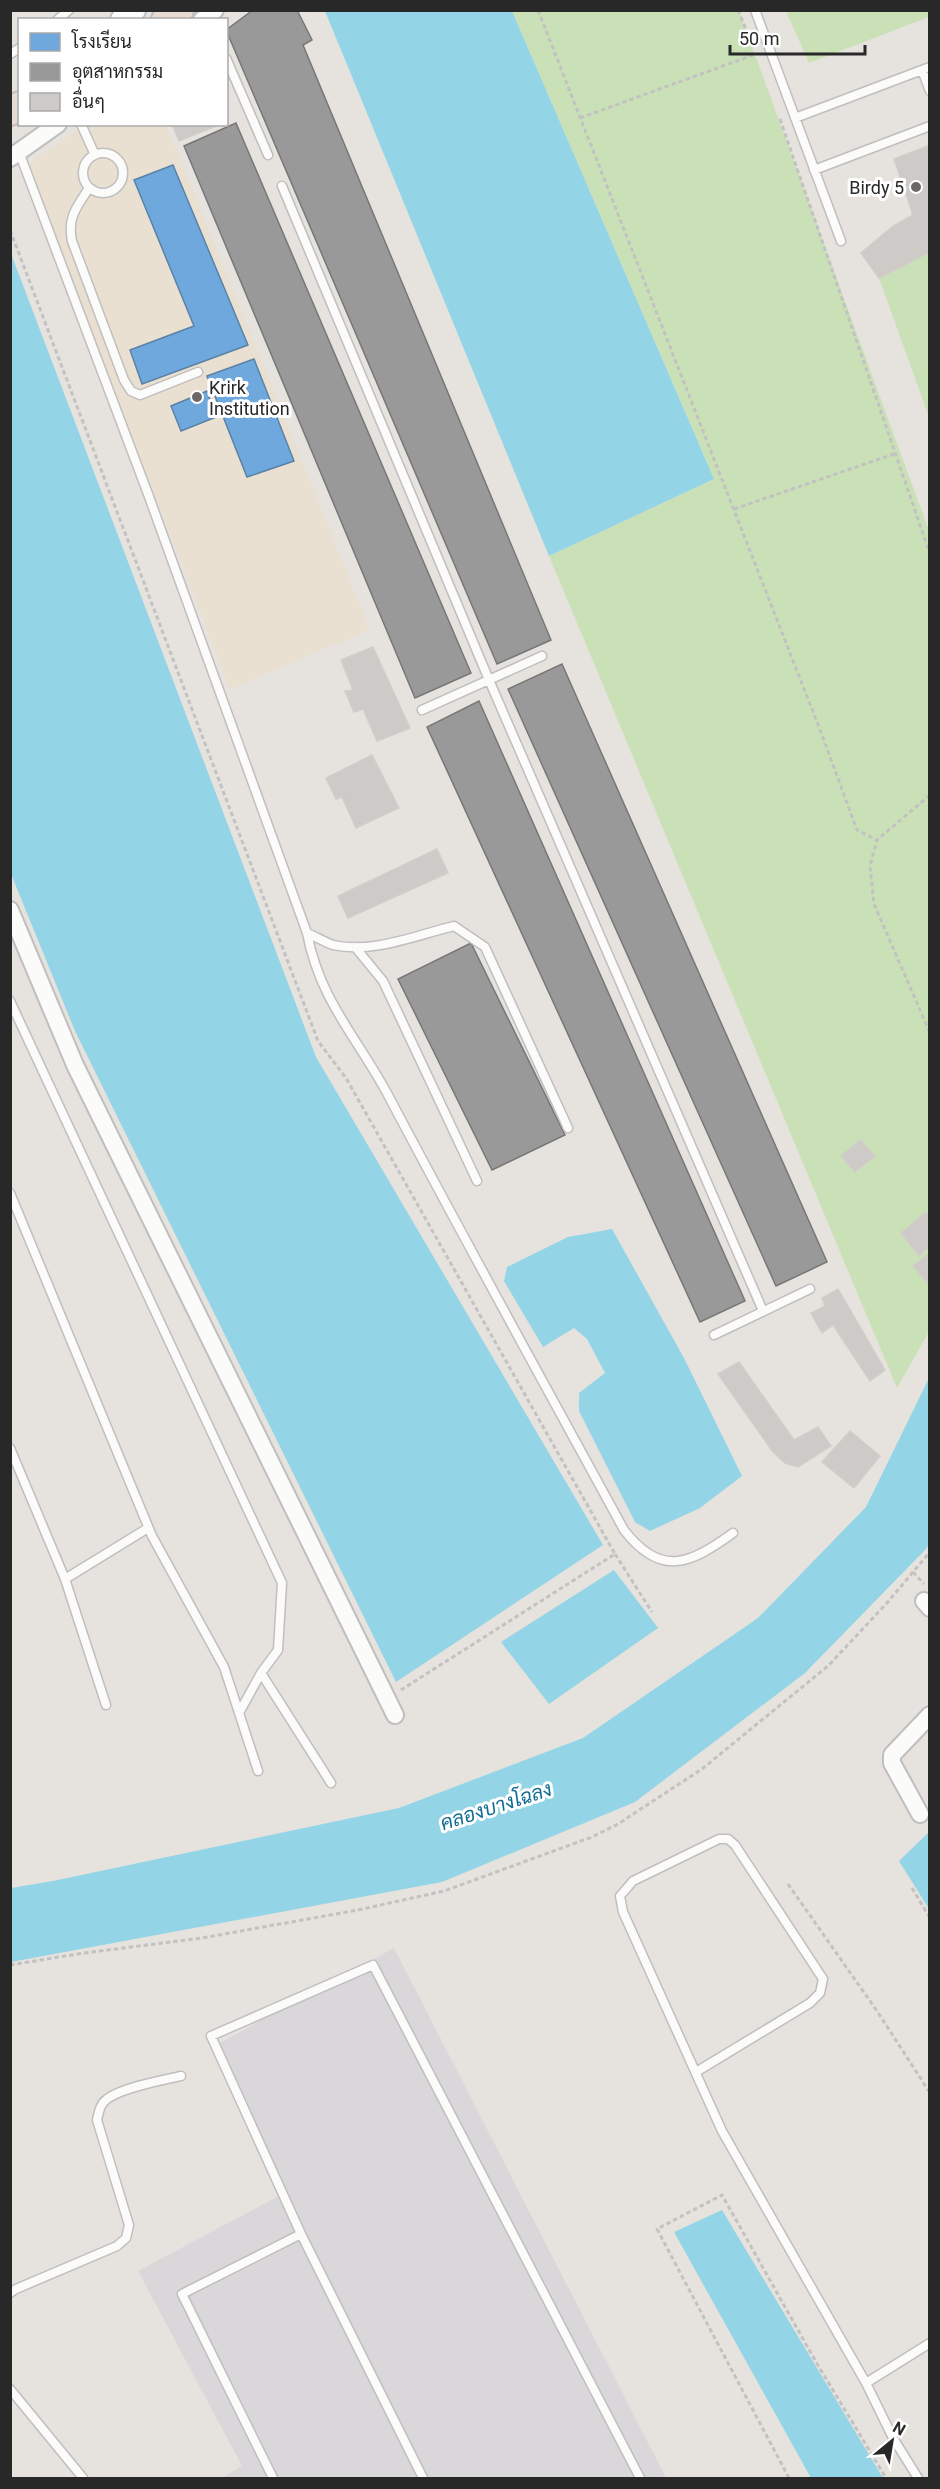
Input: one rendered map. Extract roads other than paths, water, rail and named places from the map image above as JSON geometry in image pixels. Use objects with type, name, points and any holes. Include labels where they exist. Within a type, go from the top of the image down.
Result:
[{"type":"street","points":[[15,155],[55,126]]},
{"type":"street","points":[[10,910],[75,1065],[395,1715]]},
{"type":"street","points":[[920,1814],[892,1763],[892,1755],[930,1715]]},
{"type":"lane","points":[[755,10],[841,241]]},
{"type":"lane","points":[[228,63],[268,155]]},
{"type":"lane","points":[[795,118],[926,69],[930,91]]},
{"type":"lane","points":[[82,126],[95,155]]},
{"type":"lane","points":[[814,170],[930,126]]},
{"type":"lane","points":[[107,154],[113,157],[121,167],[122,179],[114,189],[108,192],[101,193],[89,188],[83,176],[83,170],[89,158],[107,154]]},
{"type":"lane","points":[[15,155],[148,494],[307,933],[312,962],[324,989],[350,1036],[376,1073],[488,1284],[624,1530],[646,1553],[658,1560],[672,1562],[689,1560],[733,1533]]},
{"type":"lane","points":[[282,186],[489,680],[763,1311]]},
{"type":"lane","points":[[89,188],[71,216],[69,227],[72,241],[124,380],[131,391],[140,395],[198,372]]},
{"type":"lane","points":[[422,710],[542,656]]},
{"type":"lane","points":[[307,933],[333,945],[355,947],[374,945],[454,926],[485,947],[568,1128]]},
{"type":"lane","points":[[355,947],[383,981],[477,1181]]},
{"type":"lane","points":[[10,1001],[282,1583],[278,1650],[261,1673],[239,1713]]},
{"type":"lane","points":[[10,1193],[148,1528],[224,1666],[258,1771]]},
{"type":"lane","points":[[714,1335],[810,1289]]},
{"type":"lane","points":[[10,1449],[64,1579],[106,1705]]},
{"type":"lane","points":[[64,1579],[148,1528]]},
{"type":"lane","points":[[261,1673],[331,1783]]},
{"type":"lane","points":[[696,2072],[810,2003],[820,1993],[823,1979],[735,1845],[728,1839],[719,1839],[633,1881],[620,1896],[623,1912],[722,2131],[866,2383],[893,2438],[918,2478]]},
{"type":"lane","points":[[423,2478],[301,2234],[211,2036],[372,1965],[640,2478]]},
{"type":"lane","points":[[10,2293],[117,2246],[126,2238],[129,2225],[97,2120],[99,2108],[107,2098],[135,2087],[181,2076]]},
{"type":"lane","points":[[273,2478],[182,2294],[301,2234]]},
{"type":"lane","points":[[866,2383],[930,2343]]},
{"type":"lane","points":[[10,2389],[82,2478]]},
{"type":"water","points":[[325,11],[512,11],[714,479],[549,556]]},
{"type":"water","points":[[10,251],[316,1057],[603,1545],[396,1682],[75,1031],[11,874]]},
{"type":"water","points":[[612,1229],[684,1358],[742,1476],[700,1508],[650,1531],[635,1522],[579,1411],[579,1393],[605,1373],[587,1339],[574,1328],[543,1347],[504,1281],[507,1267],[568,1237]]},
{"type":"water","name":"คลองบางโฉลง","points":[[929,1378],[930,1542],[926,1549],[805,1673],[635,1802],[442,1882],[11,1962],[11,1888],[399,1808],[583,1738],[758,1618],[866,1507]]},
{"type":"water","points":[[614,1570],[658,1628],[549,1704],[501,1642]]},
{"type":"water","points":[[929,1832],[929,1909],[899,1861]]},
{"type":"water","points":[[722,2210],[883,2478],[811,2478],[674,2232]]},
{"type":"place","name":"Birdy 5","points":[[916,187]]},
{"type":"place","name":"Krirk Institution","points":[[197,397]]}]
